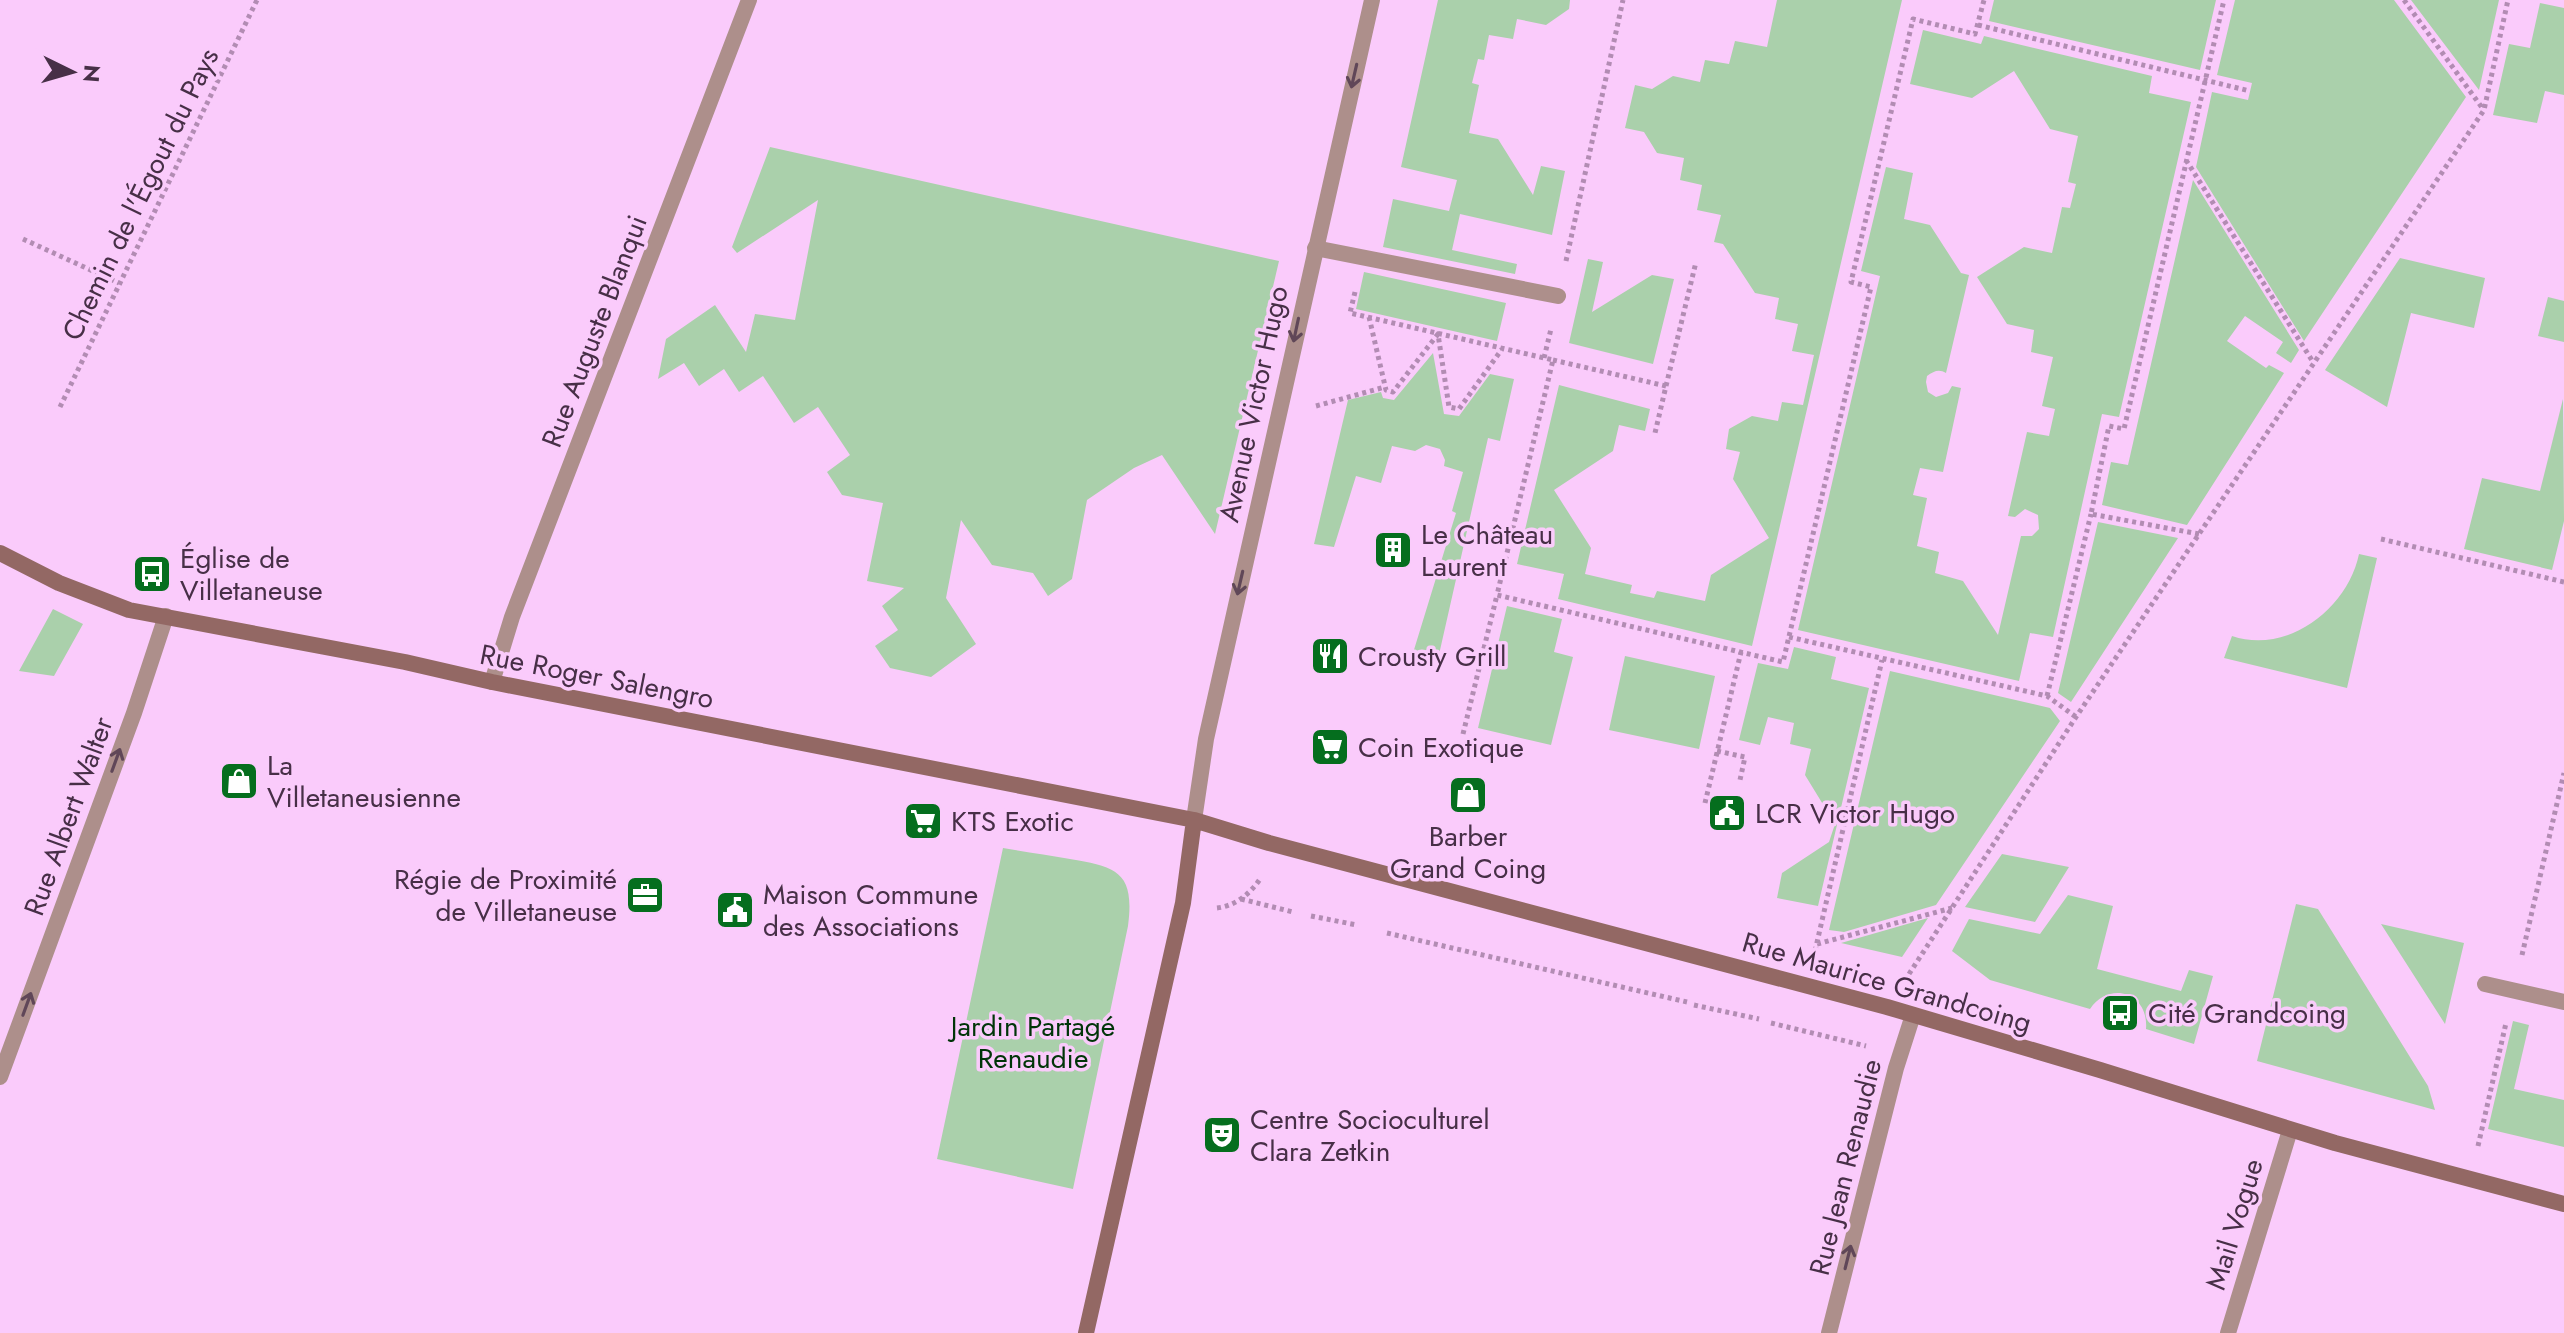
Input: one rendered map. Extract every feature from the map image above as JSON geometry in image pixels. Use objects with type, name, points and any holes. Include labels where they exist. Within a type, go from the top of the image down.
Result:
[{"type":"street","name":"Rue Auguste Blanqui","points":[[492,682],[512,617],[749,0]]},
{"type":"street","name":"Avenue Victor Hugo","points":[[1194,820],[1206,739],[1372,0]]},
{"type":"street","points":[[1315,248],[1558,296]]},
{"type":"street","name":"Rue Roger Salengro","points":[[0,553],[95,599],[129,610],[1194,820]]},
{"type":"street","name":"Rue Albert Walter","points":[[0,1077],[134,713],[166,616]]},
{"type":"street","points":[[1086,1333],[1183,903],[1194,820]]},
{"type":"street","name":"Rue Maurice Grandcoing","points":[[1194,820],[1269,843],[1887,1007],[2290,1130],[2564,1204]]},
{"type":"street","points":[[2485,984],[2564,1002]]},
{"type":"street","name":"Rue Jean Renaudie","points":[[1829,1333],[1900,1054],[1913,1015]]},
{"type":"street","name":"Mail Vogue","points":[[2228,1333],[2290,1130]]},
{"type":"path","name":"Chemin de l'Égout du Pays","points":[[60,407],[257,0]]},
{"type":"path","points":[[1544,358],[1623,0]]},
{"type":"path","points":[[1497,595],[1783,662],[1871,287],[1851,282],[1913,19],[1975,34],[1984,0]]},
{"type":"path","points":[[2047,696],[2109,426],[2124,429],[2224,0]]},
{"type":"path","points":[[2404,0],[2484,110]]},
{"type":"path","points":[[1887,1007],[2076,717],[2484,110],[2508,0]]},
{"type":"path","points":[[1978,25],[2250,91]]},
{"type":"path","points":[[2186,160],[2313,362]]},
{"type":"path","points":[[23,239],[119,283]]},
{"type":"path","points":[[1363,257],[1350,313],[1666,386]]},
{"type":"path","points":[[1655,433],[1696,262]]},
{"type":"path","points":[[1369,317],[1385,387],[1393,392],[1438,334]]},
{"type":"path","points":[[1438,334],[1449,407],[1459,409],[1502,349]]},
{"type":"path","points":[[1463,734],[1553,360]]},
{"type":"path","points":[[1277,417],[1385,387]]},
{"type":"path","points":[[2091,514],[2199,534]]},
{"type":"path","points":[[2381,539],[2564,582]]},
{"type":"path","points":[[1789,637],[2047,696],[2076,717]]},
{"type":"path","points":[[1705,803],[1741,652]]},
{"type":"path","points":[[1805,985],[1882,660]]},
{"type":"path","points":[[1717,751],[1745,757],[1740,780]]},
{"type":"path","points":[[1183,903],[1221,909],[1241,899],[1259,882],[1269,843]]},
{"type":"path","points":[[1241,899],[1293,912]]},
{"type":"path","points":[[1817,944],[1953,908]]},
{"type":"path","points":[[1311,916],[1357,925]]},
{"type":"path","points":[[1387,933],[1759,1019]]},
{"type":"path","points":[[1771,1023],[1900,1054]]},
{"type":"green space","points":[[1438,0],[1570,0],[1569,9],[1546,25],[1517,19],[1513,39],[1489,35],[1484,60],[1478,59],[1472,83],[1479,85],[1469,133],[1498,139],[1533,195],[1541,166],[1565,171],[1552,235],[1460,214],[1452,250],[1517,264],[1515,274],[1383,247],[1393,199],[1449,211],[1457,180],[1401,167]]},
{"type":"green space","points":[[1777,0],[1902,0],[1752,646],[1558,599],[1564,574],[1517,564],[1559,385],[1650,409],[1645,431],[1619,425],[1613,451],[1554,490],[1591,548],[1585,574],[1632,585],[1630,593],[1654,598],[1657,591],[1705,601],[1711,575],[1769,538],[1733,479],[1740,452],[1726,449],[1729,429],[1752,416],[1778,421],[1782,402],[1803,405],[1814,355],[1792,351],[1798,324],[1775,319],[1779,298],[1755,293],[1723,244],[1714,242],[1721,215],[1697,210],[1702,185],[1680,180],[1684,158],[1657,153],[1644,132],[1625,128],[1635,85],[1652,89],[1673,76],[1700,82],[1705,60],[1729,64],[1735,41],[1767,47]]},
{"type":"green space","points":[[1994,0],[2216,0],[2200,70],[1989,21]]},
{"type":"green space","points":[[2235,0],[2394,0],[2466,97],[2304,341],[2196,167],[2212,92],[2248,100],[2252,83],[2217,75]]},
{"type":"green space","points":[[2411,0],[2499,0],[2479,90]]},
{"type":"green space","points":[[2540,3],[2564,8],[2564,95],[2545,91],[2537,123],[2493,115],[2509,44],[2530,48]]},
{"type":"green space","points":[[1923,30],[1981,44],[1984,36],[2152,76],[2149,93],[2191,102],[2119,417],[2102,414],[2053,637],[2030,633],[2019,681],[1798,630],[1880,276],[1861,271],[1886,167],[1913,173],[1904,219],[1930,225],[1961,273],[1969,275],[1946,373],[1936,371],[1927,376],[1928,392],[1936,397],[1948,393],[1952,386],[1961,388],[1943,472],[1920,468],[1913,495],[1927,498],[1917,546],[1939,552],[1935,573],[1963,581],[1998,635],[2021,536],[2032,536],[2039,529],[2038,515],[2025,509],[2015,517],[2008,516],[2027,432],[2049,436],[2055,409],[2042,406],[2053,357],[2031,352],[2034,330],[2007,324],[1977,277],[2024,247],[2052,253],[2062,207],[2070,208],[2076,184],[2068,182],[2078,136],[2050,129],[2014,71],[1972,98],[1910,84]]},
{"type":"green space","points":[[770,147],[1279,261],[1215,534],[1162,455],[1134,468],[1087,500],[1072,579],[1048,596],[1033,573],[992,565],[961,520],[946,598],[976,644],[931,677],[890,668],[875,646],[898,630],[882,606],[904,588],[867,581],[883,503],[842,495],[827,472],[850,455],[818,407],[794,423],[763,376],[739,392],[724,369],[699,386],[684,363],[658,379],[666,339],[715,305],[746,352],[755,314],[795,320],[818,200],[737,253],[732,247]]},
{"type":"green space","points":[[2193,180],[2299,350],[2291,363],[2276,353],[2283,342],[2245,316],[2227,341],[2266,368],[2269,365],[2284,373],[2187,525],[2102,505],[2111,462],[2128,465]]},
{"type":"green space","points":[[2400,258],[2485,278],[2474,328],[2411,313],[2387,407],[2325,370]]},
{"type":"green space","points":[[1588,259],[1603,262],[1592,312],[1652,275],[1674,279],[1653,364],[1569,343]]},
{"type":"green space","points":[[1364,272],[1506,303],[1497,341],[1356,309]]},
{"type":"green space","points":[[2548,297],[2564,301],[2564,342],[2538,336]]},
{"type":"green space","points":[[1433,353],[1444,414],[1459,416],[1490,374],[1514,379],[1500,441],[1488,438],[1438,659],[1413,653],[1456,513],[1452,511],[1463,472],[1444,466],[1440,449],[1426,445],[1415,451],[1392,446],[1381,483],[1356,476],[1334,547],[1314,544],[1348,400],[1381,392],[1383,398],[1394,400]]},
{"type":"green space","points":[[2563,399],[2564,521],[2552,570],[2464,549],[2482,478],[2540,491]]},
{"type":"green space","points":[[2098,522],[2178,538],[2071,702],[2058,693]]},
{"type":"green space","points":[[2359,554],[2377,558],[2347,688],[2224,658],[2232,636],[2253,640],[2274,639],[2294,633],[2329,609],[2353,574]]},
{"type":"green space","points":[[1507,606],[1562,619],[1554,652],[1573,657],[1551,745],[1478,728]]},
{"type":"green space","points":[[53,609],[83,624],[54,676],[19,671]]},
{"type":"green space","points":[[1794,647],[1836,657],[1831,679],[1869,688],[1818,906],[1777,898],[1782,873],[1829,842],[1835,824],[1805,775],[1811,749],[1790,744],[1794,723],[1768,717],[1760,745],[1739,740],[1758,663],[1788,669]]},
{"type":"green space","points":[[1625,656],[1715,676],[1699,749],[1609,730]]},
{"type":"green space","points":[[1890,671],[2050,708],[2060,721],[1936,905],[1844,932],[1829,930]]},
{"type":"green space","name":"Jardin Partagé Renaudie","points":[[1003,848],[1111,869],[1125,883],[1128,894],[1128,926],[1073,1189],[937,1159]]},
{"type":"green space","points":[[2002,854],[2069,867],[2035,922],[1965,907]]},
{"type":"green space","points":[[2068,895],[2113,906],[2097,969],[2181,991],[2189,970],[2213,976],[2194,1044],[2146,1029],[2141,1007],[2127,995],[2108,995],[2090,1009],[1990,980],[1952,951],[1969,919],[2040,934]]},
{"type":"green space","points":[[2296,904],[2318,909],[2428,1086],[2435,1110],[2257,1061]]},
{"type":"green space","points":[[1928,918],[1902,957],[1841,943]]},
{"type":"green space","points":[[2381,924],[2464,943],[2445,1024]]},
{"type":"green space","points":[[2513,1021],[2529,1025],[2514,1089],[2564,1100],[2564,1147],[2488,1129]]},
{"type":"place","name":"Le Château Laurent","points":[[1393,550]]},
{"type":"place","name":"Église de Villetaneuse","points":[[152,574]]},
{"type":"place","name":"Crousty Grill","points":[[1330,656]]},
{"type":"place","name":"Coin Exotique","points":[[1330,747]]},
{"type":"place","name":"La Villetaneusienne","points":[[239,781]]},
{"type":"place","name":"Barber Grand Coing","points":[[1468,795]]},
{"type":"place","name":"LCR Victor Hugo","points":[[1727,813]]},
{"type":"place","name":"KTS Exotic","points":[[923,821]]},
{"type":"place","name":"Régie de Proximité de Villetaneuse","points":[[645,895]]},
{"type":"place","name":"Maison Commune des Associations","points":[[735,910]]},
{"type":"place","name":"Cité Grandcoing","points":[[2120,1013]]},
{"type":"place","name":"Centre Socioculturel Clara Zetkin","points":[[1222,1135]]}]
